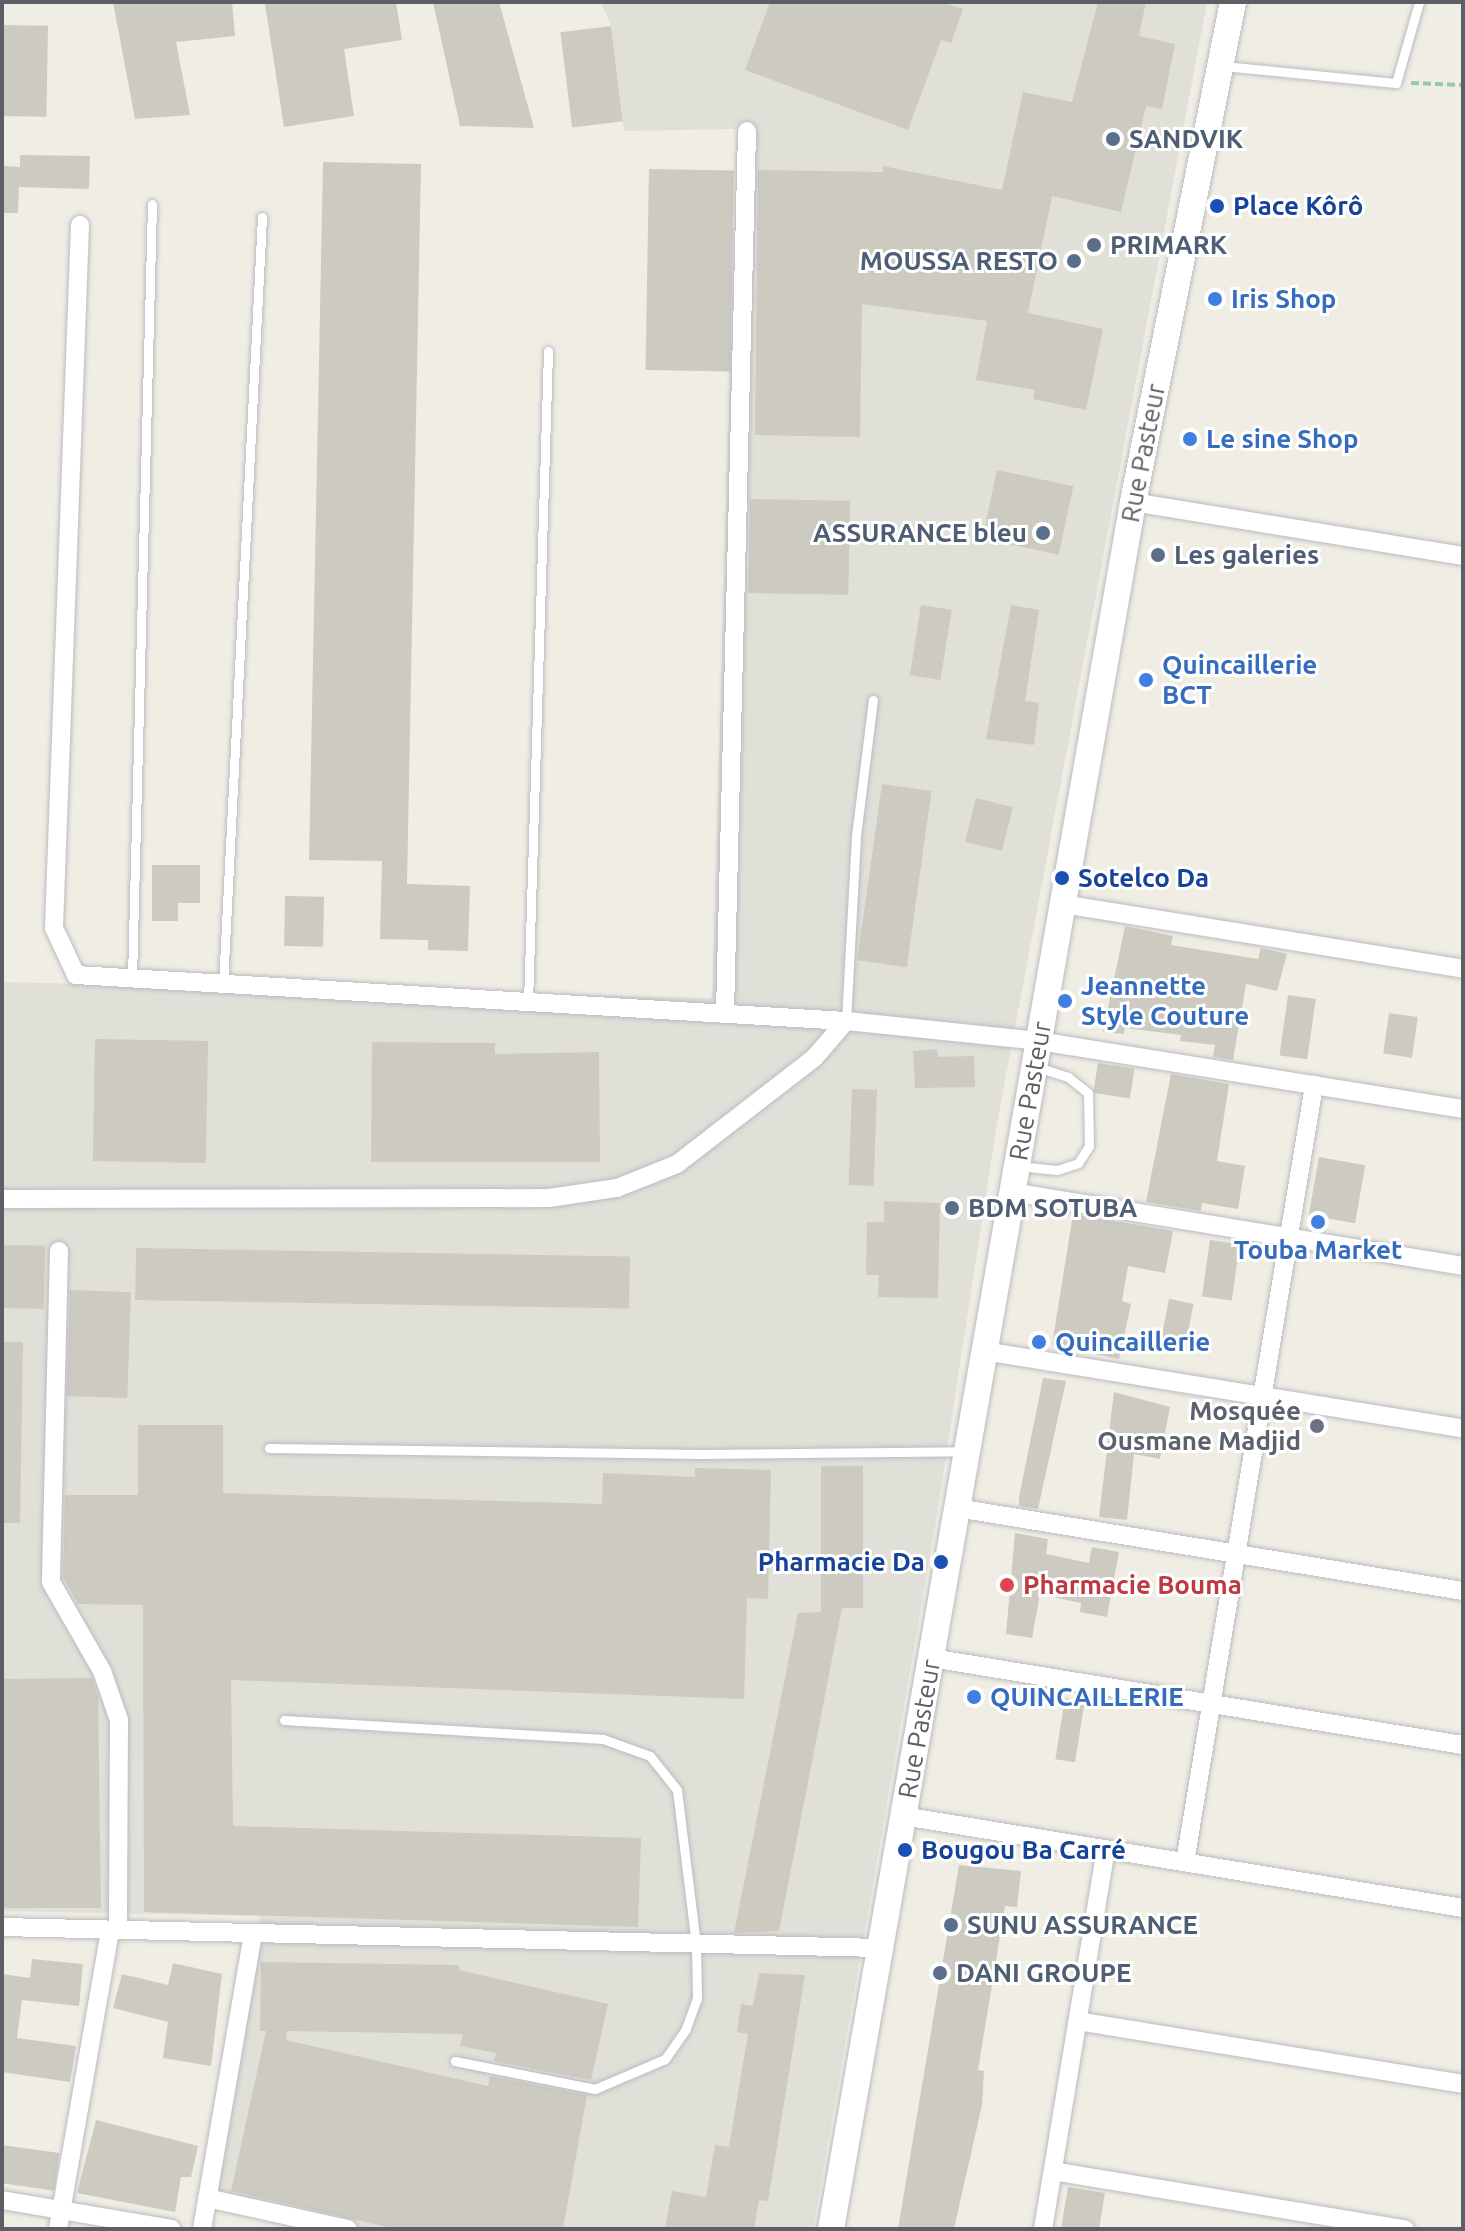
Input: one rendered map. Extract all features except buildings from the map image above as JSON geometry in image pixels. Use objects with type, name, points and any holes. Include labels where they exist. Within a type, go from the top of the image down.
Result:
[{"type":"main road","name":"Rue Pasteur","points":[[831,2229],[1133,502],[1223,66],[1233,2]]},
{"type":"street","points":[[725,1013],[747,131]]},
{"type":"street","points":[[80,225],[54,928],[76,975],[223,987],[846,1021],[1036,1053],[1314,1085],[1463,1109]]},
{"type":"street","points":[[1133,502],[1463,556]]},
{"type":"street","points":[[1063,904],[1463,969]]},
{"type":"street","points":[[2,1199],[534,1198],[617,1188],[677,1164],[814,1058],[846,1021]]},
{"type":"street","points":[[1185,1862],[1314,1085]]},
{"type":"street","points":[[1015,1179],[1289,1237],[1463,1266]]},
{"type":"street","points":[[59,1251],[51,1582],[102,1671],[119,1720],[114,1930],[60,2220]]},
{"type":"street","points":[[984,1351],[1463,1429]]},
{"type":"street","points":[[957,1508],[1463,1591]]},
{"type":"street","points":[[931,1658],[1463,1745]]},
{"type":"street","points":[[903,1816],[1463,1908]]},
{"type":"street","points":[[1043,2229],[1106,1849]]},
{"type":"street","points":[[2,1927],[880,1948]]},
{"type":"street","points":[[202,2229],[253,1933]]},
{"type":"street","points":[[1078,2021],[1463,2084]]},
{"type":"street","points":[[1053,2171],[1405,2229]]},
{"type":"street","points":[[207,2198],[312,2225],[348,2229]]},
{"type":"street","points":[[2,2200],[60,2220],[172,2229]]},
{"type":"lane","points":[[1223,66],[1396,83],[1419,2]]},
{"type":"lane","points":[[132,981],[152,204]]},
{"type":"lane","points":[[223,987],[262,217]]},
{"type":"lane","points":[[528,1003],[548,351]]},
{"type":"lane","points":[[846,1021],[856,836],[873,700]]},
{"type":"lane","points":[[1015,1179],[1078,1163],[1089,1146],[1088,1093],[1036,1053]]},
{"type":"lane","points":[[269,1448],[701,1454],[967,1451]]},
{"type":"lane","points":[[284,1720],[603,1739],[650,1756],[677,1790],[696,1944],[697,1998],[686,2029],[665,2059],[634,2076],[595,2089],[455,2061]]},
{"type":"path","points":[[1396,83],[1463,85]]},
{"type":"shaded area","points":[[601,2],[1207,2],[996,1129],[937,1515],[813,2229],[322,2229],[211,2190],[260,1916],[2,1911],[2,982],[712,998],[737,129],[624,131],[611,26]]},
{"type":"place","name":"SANDVIK","points":[[1113,139]]},
{"type":"place","name":"Place Kôrô","points":[[1217,206]]},
{"type":"place","name":"PRIMARK","points":[[1094,245]]},
{"type":"place","name":"MOUSSA RESTO","points":[[1074,261]]},
{"type":"place","name":"Iris Shop","points":[[1215,299]]},
{"type":"place","name":"Le sine Shop","points":[[1190,439]]},
{"type":"place","name":"ASSURANCE bleu","points":[[1043,533]]},
{"type":"place","name":"Les galeries","points":[[1158,555]]},
{"type":"place","name":"Quincaillerie BCT","points":[[1146,680]]},
{"type":"place","name":"Sotelco Da","points":[[1062,878]]},
{"type":"place","name":"Jeannette Style Couture","points":[[1065,1001]]},
{"type":"place","name":"BDM SOTUBA","points":[[952,1208]]},
{"type":"place","name":"Touba Market","points":[[1318,1222]]},
{"type":"place","name":"Quincaillerie","points":[[1039,1342]]},
{"type":"place","name":"Mosquée Ousmane Madjid","points":[[1317,1426]]},
{"type":"place","name":"Pharmacie Da","points":[[941,1562]]},
{"type":"place","name":"Pharmacie Bouma","points":[[1007,1585]]},
{"type":"place","name":"QUINCAILLERIE","points":[[974,1697]]},
{"type":"place","name":"Bougou Ba Carré","points":[[905,1850]]},
{"type":"place","name":"SUNU ASSURANCE","points":[[951,1925]]},
{"type":"place","name":"DANI GROUPE","points":[[940,1973]]}]
